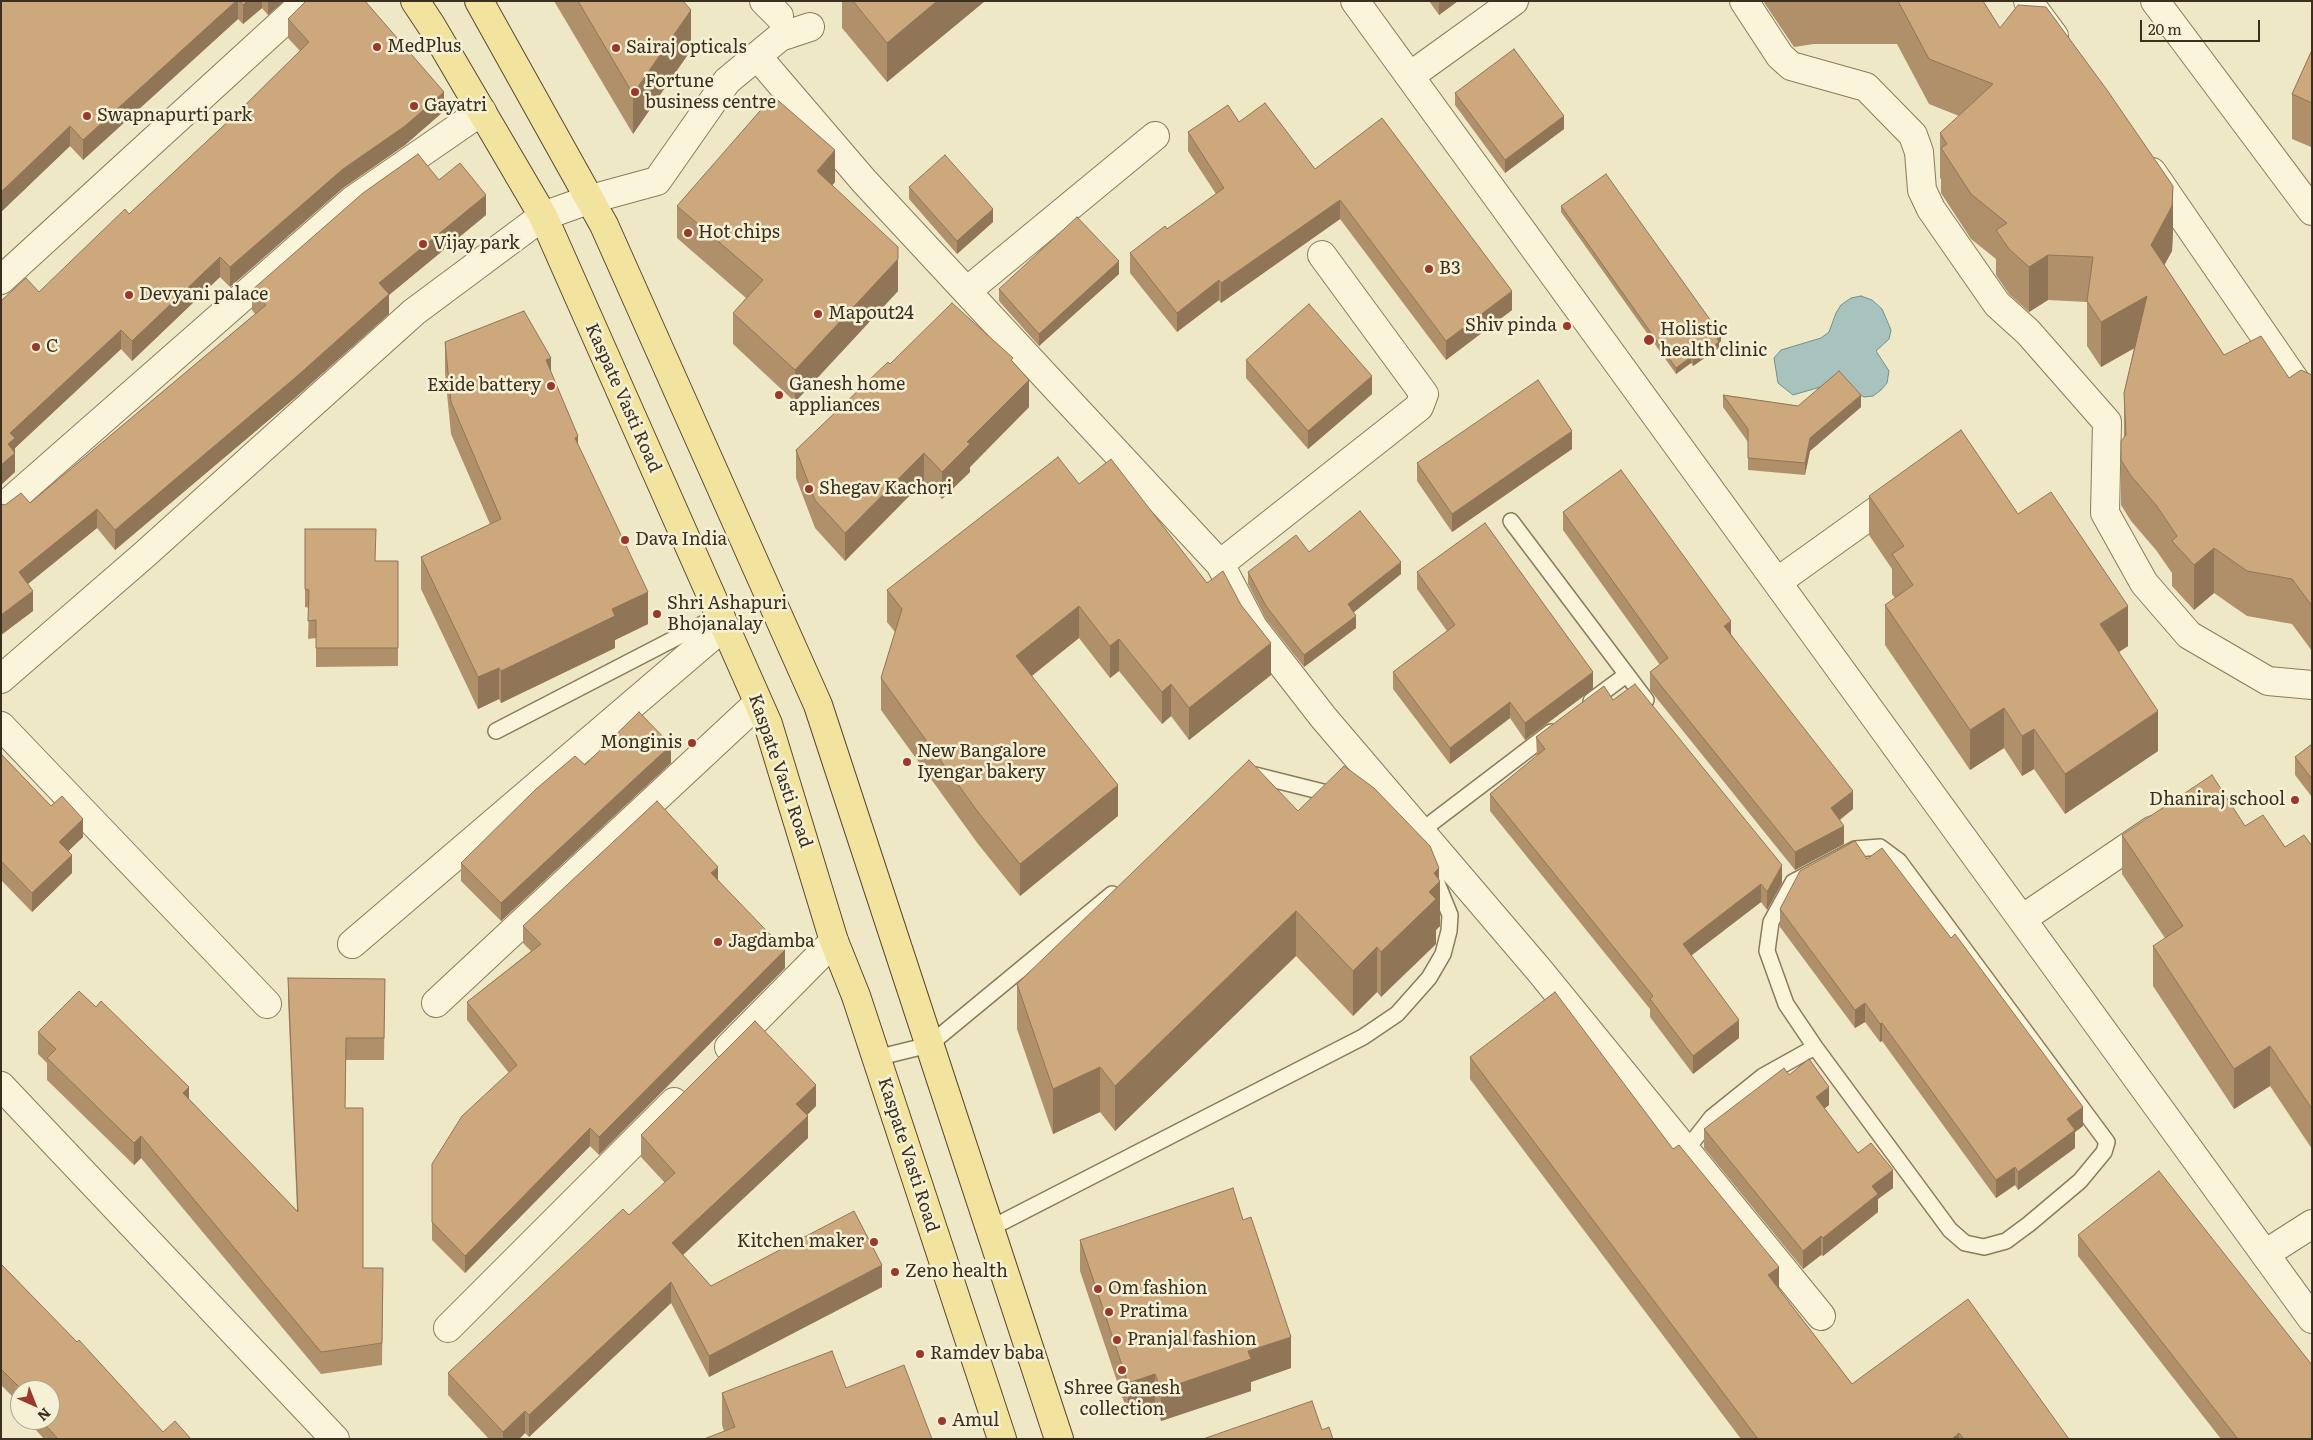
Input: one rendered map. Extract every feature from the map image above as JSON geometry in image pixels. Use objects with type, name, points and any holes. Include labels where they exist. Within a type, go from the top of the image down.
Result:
[{"type":"main road","name":"Kaspate Vasti Road","points":[[415,1],[543,216],[768,724],[834,942],[856,996],[1002,1439]]},
{"type":"main road","points":[[480,1],[591,199],[818,705],[1059,1439]]},
{"type":"street","points":[[1,280],[306,1]]},
{"type":"street","points":[[1354,1],[2312,1319]]},
{"type":"street","points":[[1410,76],[1514,1]]},
{"type":"street","points":[[1744,1],[1780,56],[1791,66],[1866,87],[1913,135],[1919,152],[1922,190],[1931,209],[1997,304],[2028,332],[2107,422],[2105,513],[2144,583],[2189,635],[2268,681],[2312,685]]},
{"type":"street","points":[[2028,1],[2070,58]]},
{"type":"street","points":[[2155,1],[2312,211]]},
{"type":"street","points":[[1,679],[144,555],[414,312],[543,216],[591,199],[657,181],[727,81],[780,37],[810,26]]},
{"type":"street","points":[[757,56],[864,181],[1220,564],[1253,627],[1323,717],[1539,970],[1821,1316]]},
{"type":"street","points":[[1,509],[353,200],[482,111]]},
{"type":"street","points":[[967,291],[1155,136]]},
{"type":"street","points":[[2136,150],[2312,405]]},
{"type":"street","points":[[1220,564],[1419,407],[1424,394],[1322,255]]},
{"type":"street","points":[[1777,582],[1920,480]]},
{"type":"street","points":[[352,944],[722,621]]},
{"type":"street","points":[[436,1003],[758,703]]},
{"type":"street","points":[[1,726],[267,1004]]},
{"type":"street","points":[[2022,920],[2177,814]]},
{"type":"street","points":[[448,1328],[834,942]]},
{"type":"street","points":[[1,1086],[335,1439]]},
{"type":"street","points":[[2265,1254],[2312,1224]]},
{"type":"lane","points":[[1511,521],[1626,675],[1657,713]]},
{"type":"lane","points":[[496,731],[722,621]]},
{"type":"lane","points":[[1579,711],[1626,675]]},
{"type":"lane","points":[[1421,831],[1563,723]]},
{"type":"lane","points":[[1232,794],[1255,774],[1339,796],[1355,807]]},
{"type":"lane","points":[[1880,847],[1899,861],[2107,1142],[2104,1152],[2080,1181],[2030,1224],[2006,1241],[1984,1247],[1966,1243],[1950,1230],[1815,1047],[1786,1004],[1767,951],[1770,922],[1790,878],[1855,849],[1880,847]]},
{"type":"lane","points":[[989,1229],[1364,1037],[1397,1014],[1429,978],[1443,954],[1449,931],[1450,915],[1435,878],[1422,863]]},
{"type":"lane","points":[[876,1058],[929,1045],[1125,883]]},
{"type":"lane","points":[[1686,1150],[1712,1117],[1763,1076],[1815,1047]]},
{"type":"water","points":[[1861,296],[1872,300],[1882,309],[1891,330],[1889,339],[1876,351],[1889,371],[1887,383],[1881,390],[1873,396],[1864,397],[1854,392],[1841,381],[1793,395],[1778,383],[1774,358],[1781,350],[1821,338],[1829,332],[1841,305],[1851,298]]},
{"type":"building","name":"Swapnapurti park","points":[[1,1],[236,1],[83,140],[70,126],[1,192]]},
{"type":"building","points":[[306,1],[365,1],[444,92],[405,126],[343,169],[230,267],[220,257],[132,341],[121,330],[10,433],[15,438],[8,444],[15,453],[1,465],[1,301],[26,278],[39,292],[125,209],[129,214],[235,115],[309,42],[288,19]]},
{"type":"building","points":[[578,1],[683,1],[691,10],[633,94]]},
{"type":"building","points":[[853,1],[937,1],[887,43]]},
{"type":"building","points":[[1898,1],[1983,1],[2000,28],[2018,5],[2046,7],[2107,90],[2173,186],[2172,206],[2151,245],[2224,355],[2261,336],[2289,378],[2301,370],[2312,375],[2312,606],[2292,579],[2247,571],[2214,548],[2194,565],[2172,541],[2177,536],[2121,460],[2121,441],[2126,435],[2124,393],[2147,296],[2101,322],[2087,301],[2093,257],[2048,255],[2029,267],[2009,249],[1996,230],[2007,223],[1971,194],[1941,148],[1947,144],[1940,133],[1993,84],[1929,59]]},
{"type":"building","points":[[1514,49],[1564,116],[1505,160],[1455,93]]},
{"type":"building","points":[[2312,50],[2312,103],[2292,94]]},
{"type":"building","points":[[773,96],[835,150],[817,171],[898,247],[898,259],[795,370],[733,313],[763,280],[677,206]]},
{"type":"building","points":[[1265,103],[1315,169],[1382,118],[1512,291],[1446,341],[1340,200],[1221,283],[1219,280],[1177,313],[1130,253],[1165,226],[1167,229],[1224,188],[1188,132],[1228,105],[1239,122]]},
{"type":"building","points":[[418,154],[439,180],[460,163],[486,195],[379,283],[389,294],[296,377],[115,530],[97,509],[19,572],[33,591],[1,615],[1,504],[5,505],[21,493],[30,503],[266,305],[252,290],[363,193]]},
{"type":"building","points":[[945,155],[993,209],[957,241],[909,187]]},
{"type":"building","points":[[1606,174],[1721,335],[1717,338],[1719,342],[1693,360],[1691,357],[1676,368],[1561,206]]},
{"type":"building","points":[[1077,217],[1119,261],[1039,334],[999,289]]},
{"type":"building","points":[[952,303],[1013,358],[1011,360],[1029,380],[967,442],[970,444],[942,472],[924,453],[845,533],[815,500],[796,450],[888,362],[890,364]]},
{"type":"building","points":[[1309,304],[1372,376],[1308,431],[1246,360]]},
{"type":"building","points":[[524,311],[551,358],[546,360],[578,436],[575,438],[648,592],[612,609],[615,616],[501,671],[499,668],[478,677],[421,557],[501,519],[451,402],[445,342]]},
{"type":"building","points":[[1839,371],[1861,395],[1810,438],[1805,463],[1748,458],[1748,429],[1723,395],[1798,406]]},
{"type":"building","points":[[1538,380],[1572,431],[1452,514],[1417,463]]},
{"type":"building","points":[[1961,430],[2018,514],[2051,492],[2128,606],[2100,624],[2158,711],[2065,774],[2034,729],[2022,736],[2004,708],[1970,730],[1885,605],[1913,585],[1892,554],[1904,546],[1869,496]]},
{"type":"building","points":[[1058,457],[1079,484],[1111,459],[1207,583],[1223,571],[1241,605],[1271,643],[1189,708],[1171,684],[1162,692],[1119,639],[1110,646],[1079,606],[1016,656],[1118,785],[1020,864],[978,812],[881,678],[902,609],[887,590]]},
{"type":"building","points":[[1621,470],[1731,621],[1724,626],[1853,791],[1831,808],[1844,826],[1795,852],[1650,672],[1668,658],[1563,512]]},
{"type":"building","points":[[1360,511],[1401,562],[1348,604],[1356,616],[1304,655],[1266,606],[1248,572],[1296,535],[1309,552]]},
{"type":"building","points":[[1485,523],[1593,672],[1525,723],[1510,702],[1450,748],[1393,672],[1455,625],[1417,572]]},
{"type":"building","points":[[305,529],[376,529],[375,561],[398,561],[398,648],[316,648],[316,620],[308,621],[309,590],[305,589]]},
{"type":"building","points":[[1635,684],[1782,865],[1767,892],[1761,884],[1683,944],[1739,1020],[1693,1056],[1650,999],[1653,996],[1490,794],[1545,749],[1536,737],[1604,686],[1613,700]]},
{"type":"building","points":[[639,712],[671,745],[501,903],[461,863],[536,789],[575,756],[585,765]]},
{"type":"building","points":[[2312,744],[2312,779],[2295,757]]},
{"type":"building","points":[[1,754],[51,806],[62,796],[83,819],[59,842],[72,855],[32,893],[1,861]]},
{"type":"building","points":[[1249,760],[1298,811],[1344,766],[1374,788],[1430,846],[1439,868],[1434,873],[1440,881],[1429,892],[1436,899],[1381,952],[1377,947],[1353,971],[1296,911],[1115,1086],[1100,1067],[1053,1089],[1017,984]]},
{"type":"building","points":[[2212,775],[2245,826],[2263,815],[2285,847],[2304,835],[2312,846],[2312,1109],[2270,1046],[2234,1069],[2153,946],[2183,926],[2122,835]]},
{"type":"building","points":[[657,801],[718,867],[711,873],[785,950],[599,1137],[590,1128],[465,1256],[432,1222],[432,1164],[462,1116],[517,1065],[467,1002],[541,944],[523,926]]},
{"type":"building","points":[[1855,841],[1867,859],[1882,848],[1951,938],[1955,934],[2083,1107],[2067,1119],[2075,1130],[2018,1172],[2015,1167],[1996,1180],[1882,1023],[1880,1024],[1865,1003],[1855,1010],[1780,909],[1800,871]]},
{"type":"building","points":[[288,978],[385,979],[384,1038],[346,1038],[345,1108],[363,1108],[363,1268],[383,1268],[382,1343],[321,1352],[141,1136],[134,1143],[47,1058],[56,1049],[38,1032],[79,991],[96,1007],[101,1001],[189,1087],[183,1093],[298,1212]]},
{"type":"building","points":[[1555,992],[1673,1149],[1679,1145],[1779,1267],[1768,1275],[1852,1384],[1968,1299],[2069,1439],[1964,1439],[1959,1433],[1952,1439],[1758,1439],[1470,1057]]},
{"type":"building","points":[[755,1021],[816,1085],[796,1104],[808,1116],[672,1243],[711,1286],[854,1211],[882,1265],[709,1356],[671,1282],[529,1415],[525,1411],[503,1432],[448,1373],[623,1209],[629,1215],[675,1173],[641,1135]]},
{"type":"building","points":[[1809,1059],[1829,1087],[1816,1097],[1858,1153],[1871,1143],[1893,1170],[1872,1186],[1878,1194],[1823,1238],[1821,1236],[1803,1251],[1704,1129],[1784,1068],[1789,1075]]},
{"type":"building","points":[[2159,1171],[2312,1365],[2312,1439],[2238,1439],[2078,1235]]},
{"type":"building","points":[[1233,1188],[1243,1220],[1251,1217],[1291,1337],[1248,1351],[1251,1359],[1161,1390],[1155,1374],[1128,1383],[1080,1240]]},
{"type":"building","points":[[1,1264],[77,1342],[79,1340],[163,1432],[175,1421],[191,1439],[58,1439],[50,1430],[60,1430],[60,1380],[12,1380],[1,1369]]},
{"type":"building","points":[[832,1351],[846,1388],[904,1365],[932,1439],[704,1439],[735,1427],[722,1393]]},
{"type":"building","points":[[1312,1401],[1322,1430],[1329,1427],[1333,1439],[1203,1439]]},
{"type":"place","name":"MedPlus","points":[[377,47]]},
{"type":"place","name":"Sairaj opticals","points":[[616,48]]},
{"type":"place","name":"Fortune business centre","points":[[635,92]]},
{"type":"place","name":"Gayatri","points":[[414,106]]},
{"type":"place","name":"Swapnapurti park","points":[[87,116]]},
{"type":"place","name":"Hot chips","points":[[688,233]]},
{"type":"place","name":"Vijay park","points":[[423,244]]},
{"type":"place","name":"B3","points":[[1429,269]]},
{"type":"place","name":"Devyani palace","points":[[129,295]]},
{"type":"place","name":"Mapout24","points":[[818,314]]},
{"type":"place","name":"Shiv pinda","points":[[1567,326]]},
{"type":"place","name":"Holistic health clinic","points":[[1649,340]]},
{"type":"place","name":"C","points":[[36,347]]},
{"type":"place","name":"Exide battery","points":[[551,386]]},
{"type":"place","name":"Ganesh home appliances","points":[[779,395]]},
{"type":"place","name":"Shegav Kachori","points":[[809,489]]},
{"type":"place","name":"Dava India","points":[[625,540]]},
{"type":"place","name":"Shri Ashapuri Bhojanalay","points":[[657,614]]},
{"type":"place","name":"Monginis","points":[[692,743]]},
{"type":"place","name":"New Bangalore Iyengar bakery","points":[[907,762]]},
{"type":"place","name":"Dhaniraj school","points":[[2295,800]]},
{"type":"place","name":"Jagdamba","points":[[718,942]]},
{"type":"place","name":"Kitchen maker","points":[[874,1242]]},
{"type":"place","name":"Zeno health","points":[[895,1272]]},
{"type":"place","name":"Om fashion","points":[[1098,1289]]},
{"type":"place","name":"Pratima","points":[[1109,1312]]},
{"type":"place","name":"Pranjal fashion","points":[[1117,1340]]},
{"type":"place","name":"Ramdev baba","points":[[920,1354]]},
{"type":"place","name":"Shree Ganesh collection","points":[[1122,1370]]},
{"type":"place","name":"Amul","points":[[942,1421]]}]
